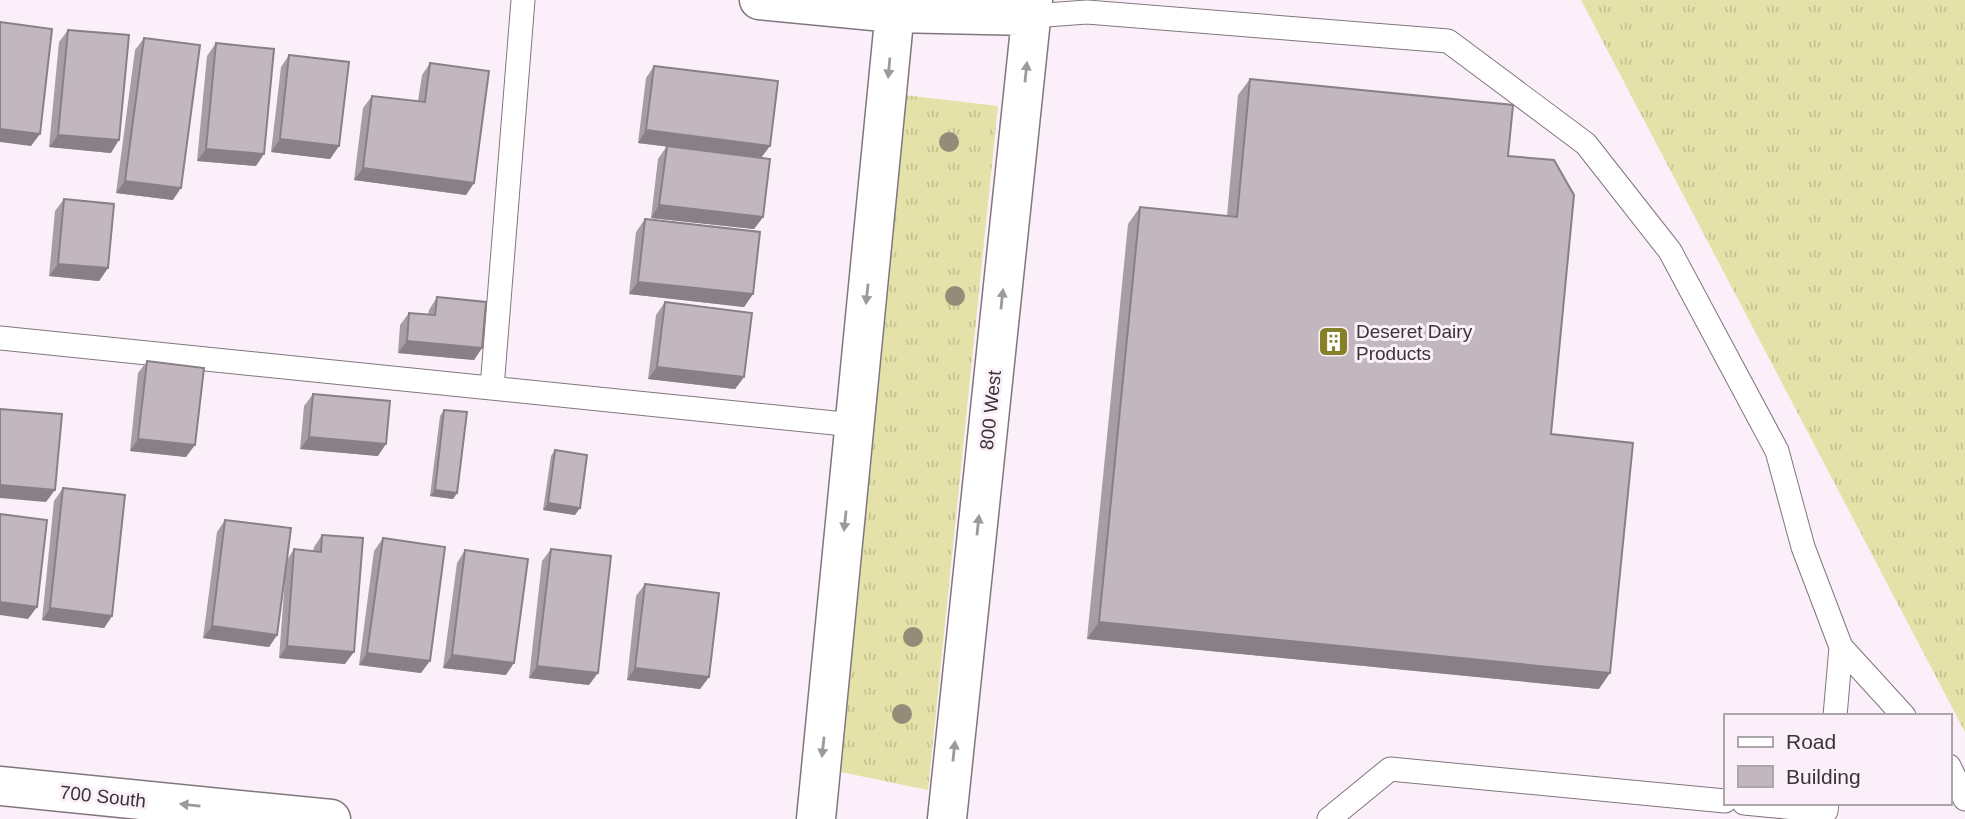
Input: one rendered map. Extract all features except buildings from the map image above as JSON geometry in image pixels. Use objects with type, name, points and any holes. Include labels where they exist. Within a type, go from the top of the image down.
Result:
[{"type":"street","points":[[759,0],[895,7],[1032,8]]},
{"type":"street","points":[[816,819],[895,7]]},
{"type":"street","name":"800 West","points":[[947,819],[1032,8]]},
{"type":"street","name":"700 South","points":[[0,786],[331,819]]},
{"type":"lane","points":[[492,388],[523,0]]},
{"type":"lane","points":[[1032,8],[1448,41],[1586,144],[1670,251],[1777,451],[1802,547],[1841,647],[1901,714]]},
{"type":"lane","points":[[0,338],[854,425]]},
{"type":"lane","points":[[1835,714],[1841,647]]},
{"type":"lane","points":[[1329,819],[1390,769],[1724,802]]},
{"type":"lane","points":[[1951,770],[1965,799]]},
{"type":"lane","points":[[1764,805],[1826,811],[1827,805]]},
{"type":"green space","points":[[1581,0],[1965,0],[1965,732]]},
{"type":"green space","points":[[904,95],[998,106],[928,790],[831,770]]},
{"type":"place","name":"Deseret Dairy Products","points":[[1333,342]]}]
